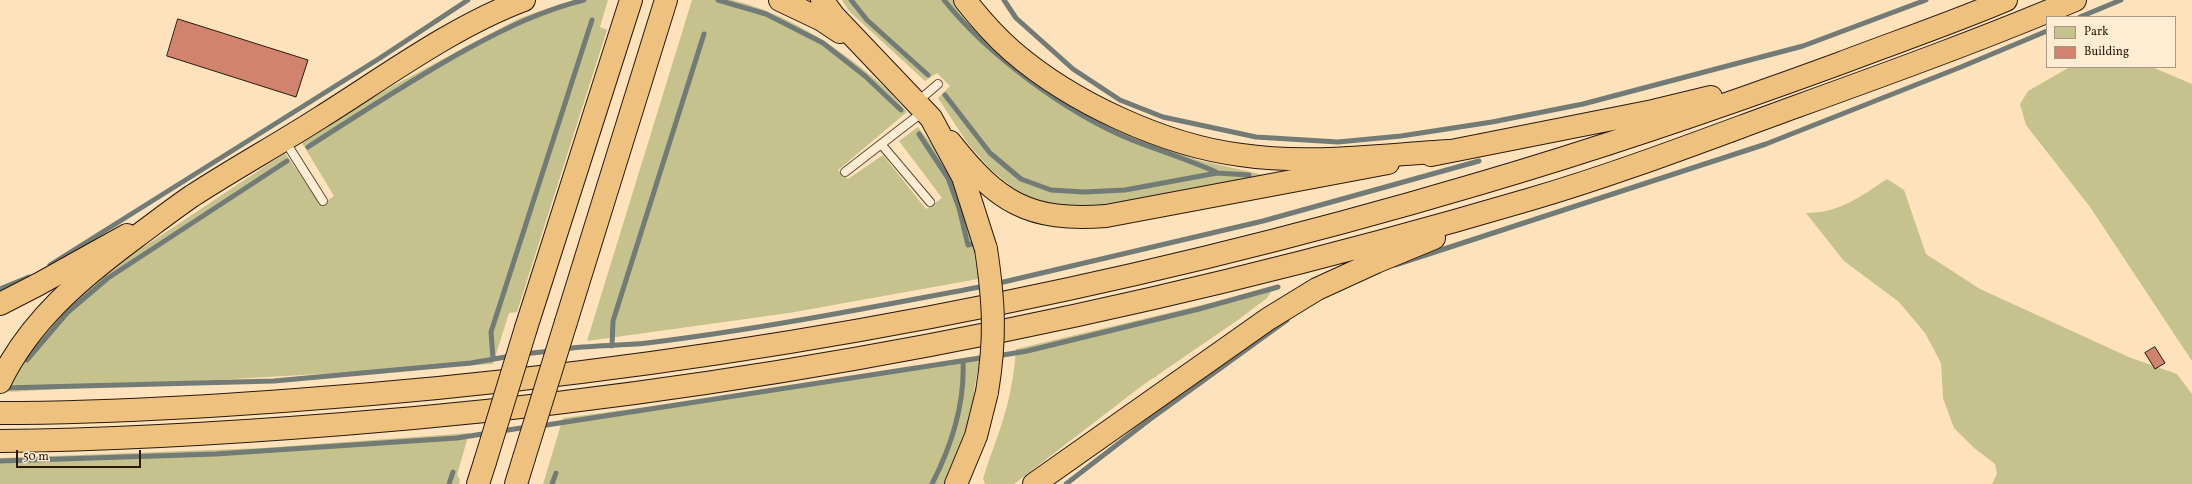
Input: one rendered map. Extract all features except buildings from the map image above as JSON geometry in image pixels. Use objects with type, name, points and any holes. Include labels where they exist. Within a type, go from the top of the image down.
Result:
[{"type":"highway","points":[[419,55],[494,0]]},
{"type":"highway","points":[[0,304],[93,255],[285,140],[419,55],[480,20],[524,0]]},
{"type":"highway","points":[[780,0],[822,20],[869,52]]},
{"type":"highway","points":[[822,0],[834,16],[924,110],[969,165],[993,189],[1018,205],[1034,211],[1067,218],[1106,216],[1449,151],[1653,111],[1811,74]]},
{"type":"highway","points":[[965,0],[1012,51],[1049,79],[1091,104],[1136,126],[1183,144],[1240,156],[1311,159],[1449,151]]},
{"type":"highway","points":[[0,413],[254,404],[466,386],[655,363],[790,343],[928,318],[1111,280],[1352,221],[1662,127],[1811,74],[2006,0]]},
{"type":"highway","points":[[1034,484],[1268,319],[1318,289],[1376,262],[1536,198],[1672,152],[2002,31],[2075,0]]},
{"type":"highway","points":[[478,484],[630,2]]},
{"type":"highway","points":[[516,484],[665,3]]},
{"type":"highway","points":[[924,110],[963,177],[980,224],[986,249],[994,321],[993,357],[987,392],[976,436],[956,484]]},
{"type":"highway","points":[[4,373],[26,338],[56,303],[98,266],[192,196]]},
{"type":"highway","points":[[0,441],[255,431],[461,415],[651,392],[792,370],[935,345],[1093,313],[1213,285],[1536,198]]},
{"type":"lane","points":[[845,172],[924,110],[938,84]]},
{"type":"lane","points":[[285,140],[324,201]]},
{"type":"lane","points":[[881,144],[930,202]]},
{"type":"green space","points":[[574,0],[608,0],[600,27],[607,30],[517,312],[509,313],[493,364],[8,392],[23,361],[66,307],[100,276],[285,153],[321,205],[334,196],[302,143],[387,89],[520,18]]},
{"type":"green space","points":[[692,0],[732,0],[751,5],[790,21],[826,42],[860,66],[884,86],[907,112],[838,170],[848,179],[883,155],[926,209],[942,198],[899,141],[918,127],[939,153],[957,182],[976,246],[974,251],[978,279],[789,313],[587,341]]},
{"type":"green space","points":[[842,0],[953,0],[977,29],[1073,104],[1132,136],[1198,160],[1264,175],[1087,208],[1043,204],[1014,189],[990,169],[968,144],[938,98],[950,86],[937,73],[925,81],[849,11]]},
{"type":"green space","points":[[2068,68],[2154,68],[2192,84],[2192,361],[2090,207],[2026,125],[2020,104],[2028,91]]},
{"type":"green space","points":[[1887,179],[1904,190],[1926,254],[1980,289],[2131,358],[2177,374],[2192,394],[2192,484],[1992,484],[1997,474],[1995,464],[1973,447],[1954,428],[1943,398],[1941,363],[1925,333],[1899,302],[1844,261],[1806,213],[1829,210],[1849,203]]},
{"type":"green space","points":[[1274,288],[1267,298],[1238,320],[1143,385],[1014,484],[985,484],[983,479],[1008,403],[1014,371],[1016,349]]},
{"type":"green space","points":[[981,355],[974,390],[978,402],[949,484],[543,484],[563,418],[776,390]]},
{"type":"green space","points":[[469,433],[457,475],[460,480],[459,484],[0,484],[0,458],[263,448]]},
{"type":"waterway","points":[[50,265],[380,58],[468,0]]},
{"type":"waterway","points":[[308,147],[448,59],[539,14],[584,0]]},
{"type":"waterway","points":[[718,0],[766,14],[823,43],[865,76],[901,110]]},
{"type":"waterway","points":[[851,0],[867,20],[928,75]]},
{"type":"waterway","points":[[944,0],[962,21],[1005,61],[1055,98],[1081,114],[1132,140],[1216,172]]},
{"type":"waterway","points":[[1004,0],[1016,18],[1073,69],[1120,100],[1163,117],[1256,137],[1338,142],[1401,136],[1492,122],[1583,104],[1803,46],[1926,0]]},
{"type":"waterway","points":[[2082,16],[2121,0]]},
{"type":"waterway","points":[[493,358],[491,332],[592,20]]},
{"type":"waterway","points":[[1395,265],[1766,144],[1961,67],[2046,31]]},
{"type":"waterway","points":[[612,346],[613,321],[704,34]]},
{"type":"waterway","points":[[945,95],[990,153],[1021,179],[1051,190],[1084,192],[1125,190],[1217,173],[1249,175]]},
{"type":"waterway","points":[[919,134],[948,178],[959,208],[968,245],[977,243]]},
{"type":"waterway","points":[[27,360],[68,312],[108,278],[287,161]]},
{"type":"waterway","points":[[995,284],[1263,221],[1479,161]]},
{"type":"waterway","points":[[0,289],[29,277]]},
{"type":"waterway","points":[[563,349],[647,343],[732,331],[985,286]]},
{"type":"waterway","points":[[997,356],[1027,351],[1199,309],[1278,287]]},
{"type":"waterway","points":[[1066,484],[1149,420],[1287,320]]},
{"type":"waterway","points":[[523,354],[551,351]]},
{"type":"waterway","points":[[3,388],[274,381],[471,363],[511,356]]},
{"type":"waterway","points":[[540,426],[987,357]]},
{"type":"waterway","points":[[932,484],[946,455],[956,424],[962,393],[963,361]]},
{"type":"waterway","points":[[501,431],[528,427]]},
{"type":"waterway","points":[[0,461],[216,454],[457,438],[489,433]]},
{"type":"waterway","points":[[449,484],[453,472]]},
{"type":"waterway","points":[[552,484],[556,473]]}]
